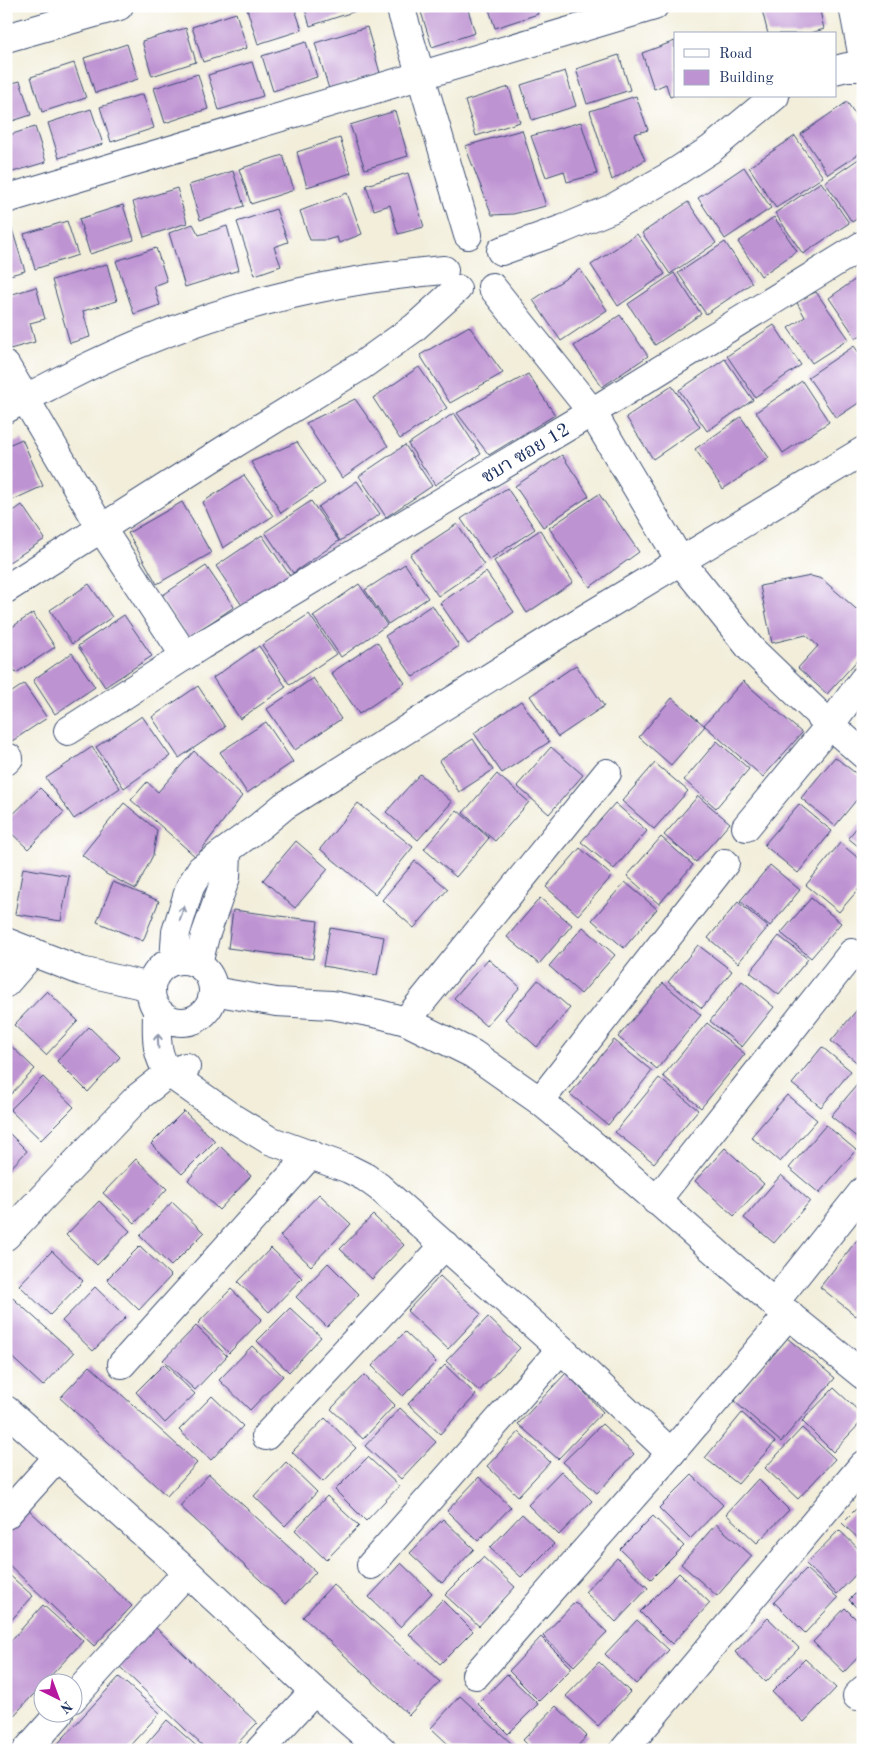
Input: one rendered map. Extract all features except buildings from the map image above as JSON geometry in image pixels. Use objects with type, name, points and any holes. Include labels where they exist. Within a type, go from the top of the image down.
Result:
[{"type":"street","points":[[6,38],[119,6]]},
{"type":"street","points":[[400,6],[468,235]]},
{"type":"street","points":[[6,199],[654,6]]},
{"type":"street","points":[[853,6],[863,58]]},
{"type":"street","points":[[836,70],[847,67],[863,67]]},
{"type":"street","points":[[501,251],[563,229],[619,204],[668,177],[711,149],[774,98]]},
{"type":"street","points":[[468,235],[481,235],[492,241],[501,251],[503,264],[500,277],[492,287],[482,293],[468,294],[450,280],[444,258],[449,247],[457,239],[468,235]]},
{"type":"street","name":"ชบา ซอย 12","points":[[68,731],[185,656],[592,412],[863,244]]},
{"type":"street","points":[[16,403],[94,362],[162,333],[305,290],[365,279],[450,280]]},
{"type":"street","points":[[6,589],[362,366],[414,328],[450,280]]},
{"type":"street","points":[[492,287],[592,412],[681,562],[751,649],[863,754]]},
{"type":"street","points":[[6,366],[16,403],[185,656]]},
{"type":"street","points":[[186,962],[176,932],[190,887],[202,869],[292,800],[542,644],[863,451]]},
{"type":"street","points":[[746,827],[830,725],[863,680]]},
{"type":"street","points":[[406,1021],[606,773]]},
{"type":"street","points":[[540,1101],[725,863]]},
{"type":"street","points":[[6,942],[154,999],[169,1020],[184,1022],[196,1019],[205,1012],[211,1002],[213,991],[212,980],[206,971],[186,962],[163,966],[155,975],[154,999],[157,1045],[161,1063],[183,1077],[231,1117],[269,1140],[311,1154],[365,1177],[445,1245],[671,1453]]},
{"type":"street","points":[[6,983],[33,952]]},
{"type":"street","points":[[656,1201],[852,953]]},
{"type":"street","points":[[213,991],[276,1002],[332,1005],[406,1021],[473,1054],[540,1101],[781,1308],[863,1375]]},
{"type":"street","points":[[183,1077],[184,1022]]},
{"type":"street","points":[[6,1236],[137,1098],[183,1077]]},
{"type":"street","points":[[122,1364],[311,1154]]},
{"type":"street","points":[[476,1676],[671,1453],[781,1308],[863,1191]]},
{"type":"street","points":[[266,1436],[445,1245]]},
{"type":"street","points":[[371,1565],[561,1350]]},
{"type":"street","points":[[6,1410],[187,1572],[314,1691],[382,1750]]},
{"type":"street","points":[[6,1515],[58,1457]]},
{"type":"street","points":[[624,1750],[863,1465]]},
{"type":"street","points":[[82,1688],[187,1572]]},
{"type":"street","points":[[260,1750],[314,1691]]},
{"type":"street","points":[[27,1750],[50,1724]]}]
